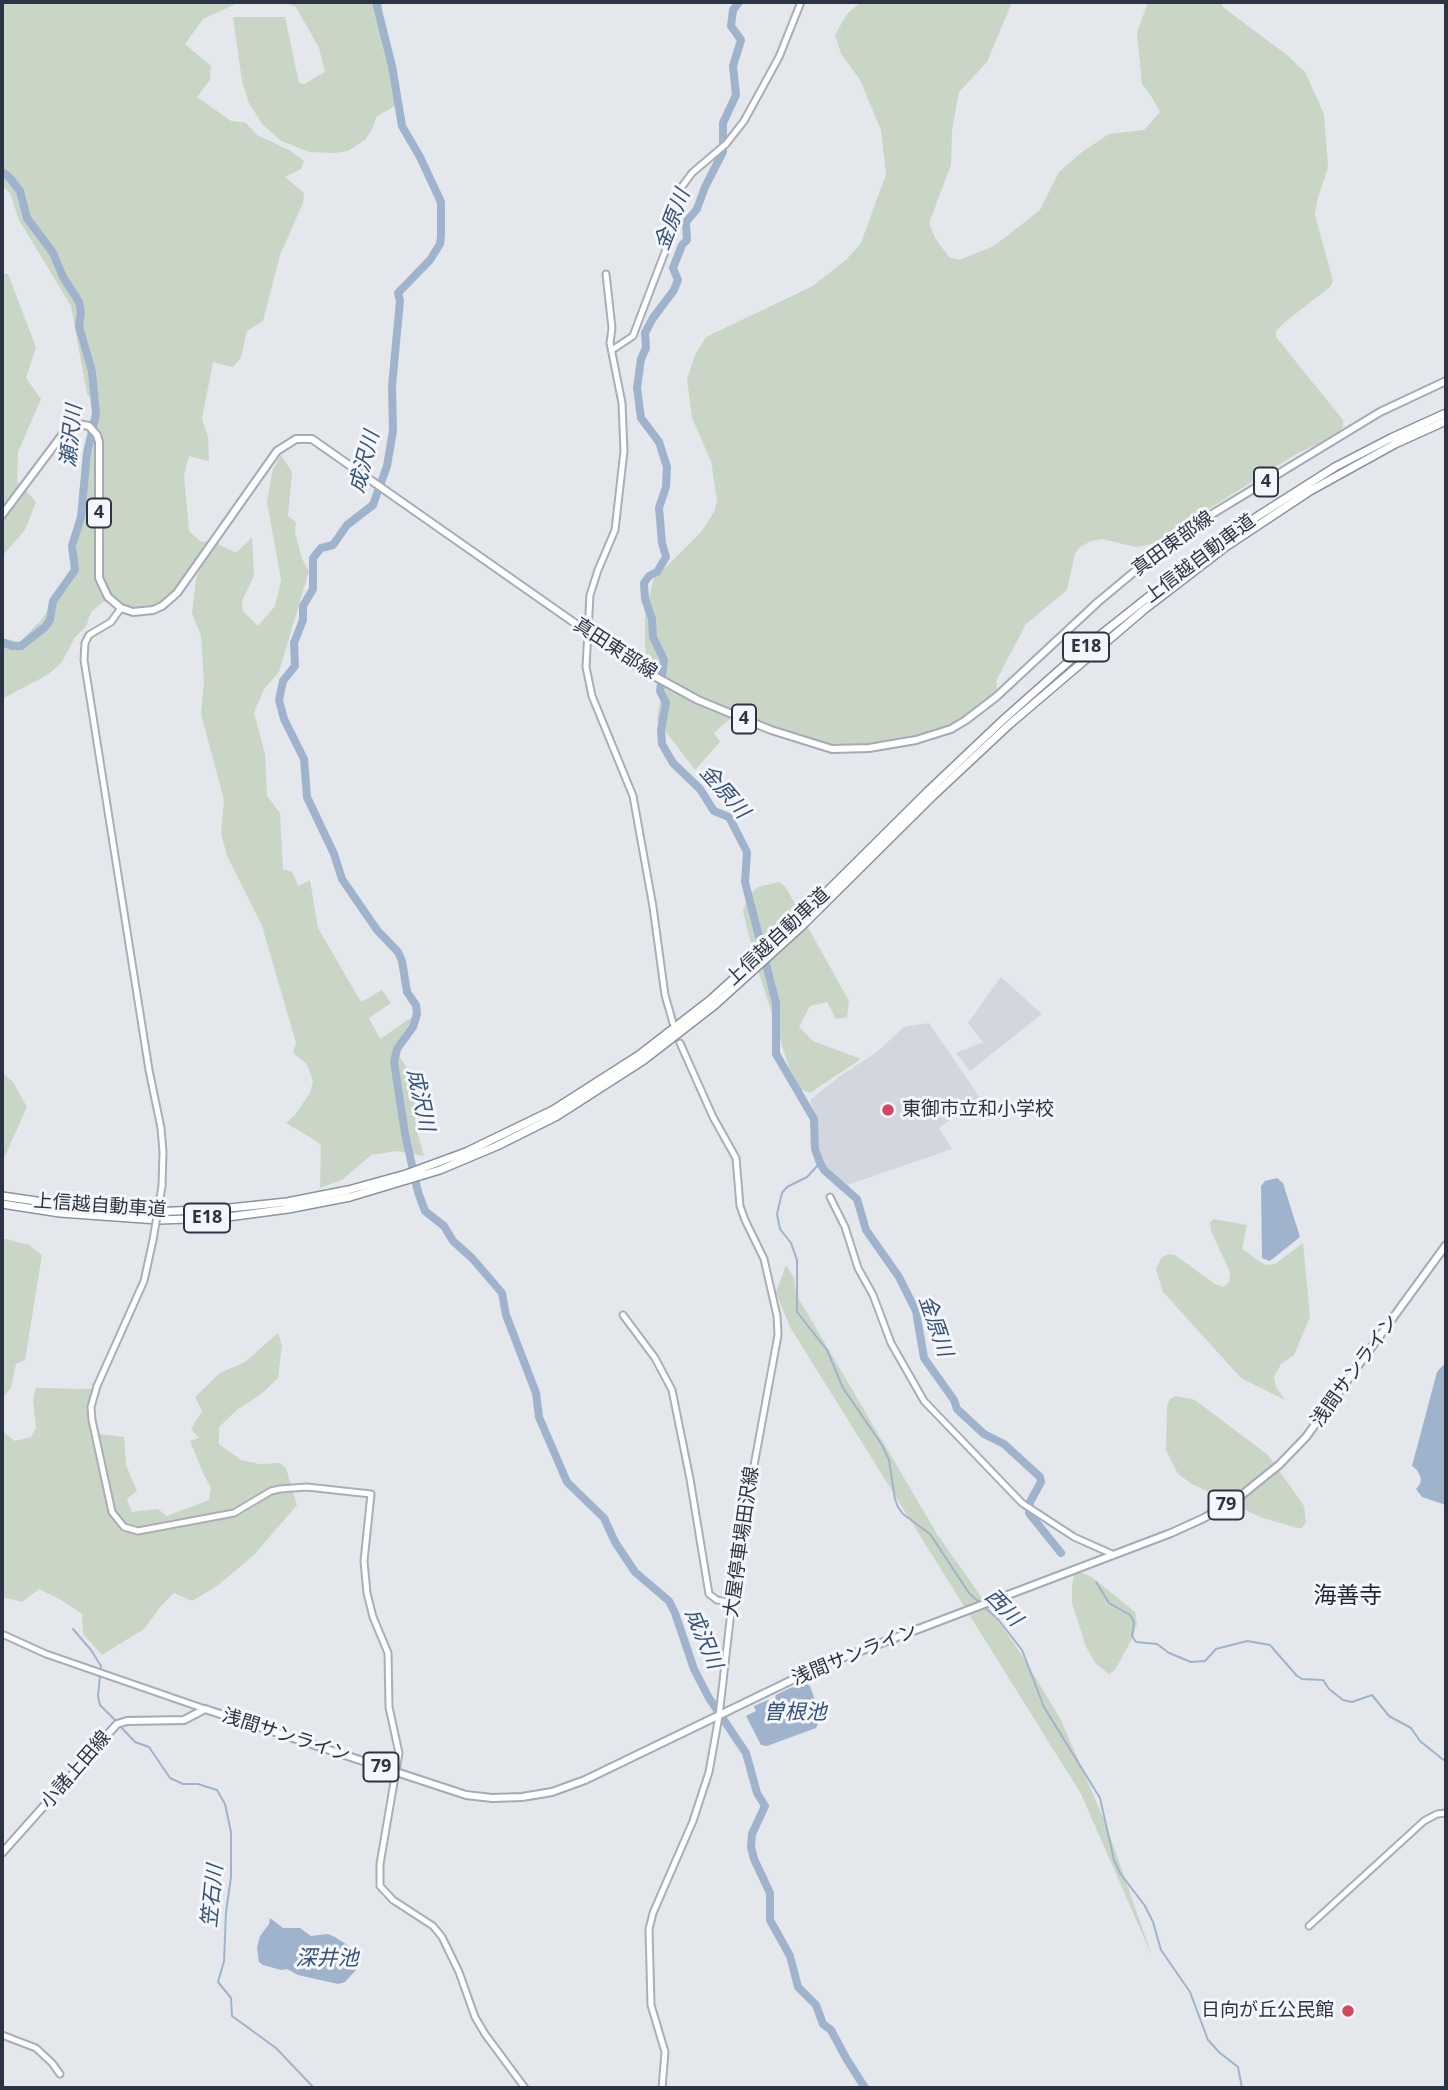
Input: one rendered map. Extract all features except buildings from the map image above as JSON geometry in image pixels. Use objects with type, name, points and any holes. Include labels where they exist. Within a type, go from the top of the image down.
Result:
[{"type":"highway","name":"上信越自動車道","points":[[776,946],[986,735],[1067,663],[1158,589],[1250,521],[1325,473],[1446,413]]},
{"type":"highway","name":"上信越自動車道","points":[[2,1204],[91,1217],[189,1219],[288,1209],[350,1197],[439,1166],[523,1126],[594,1085],[754,966],[984,747],[1145,609],[1245,534],[1310,491],[1386,449],[1446,421]]},
{"type":"highway","name":"上信越自動車道","points":[[2,1196],[71,1207],[123,1211],[220,1209],[319,1196],[407,1177]]},
{"type":"main road","name":"真田東部線","points":[[121,608],[144,612],[162,606],[170,599],[277,451],[289,442],[307,438],[319,442],[636,666],[698,700],[760,726],[820,746],[845,750],[916,740],[951,729],[989,702],[1098,602],[1158,552],[1204,519],[1380,412],[1446,381]]},
{"type":"main road","name":"4","points":[[2,515],[65,431],[77,424],[89,426],[97,435],[100,456],[99,578],[108,597],[121,608]]},
{"type":"main road","name":"浅間サンライン","points":[[205,1709],[466,1795],[500,1798],[533,1796],[560,1790],[837,1660],[1204,1518],[1238,1498],[1279,1465],[1318,1422],[1446,1245]]},
{"type":"main road","name":"小諸上田線","points":[[2,1853],[114,1726],[127,1721],[184,1720],[205,1709]]},
{"type":"street","points":[[612,350],[633,336],[668,244],[668,210],[672,200],[692,173],[724,145],[744,121],[779,57],[801,2]]},
{"type":"street","points":[[606,274],[612,350],[622,402],[624,451],[615,530],[590,595],[586,667],[596,708],[633,796],[653,907],[665,995],[673,1023]]},
{"type":"street","points":[[121,608],[111,622],[89,635],[83,660],[163,1152],[162,1186],[144,1281],[97,1386],[91,1407],[112,1512],[124,1527],[138,1531],[233,1513],[271,1491],[280,1489],[307,1488],[371,1494],[365,1545],[367,1593],[388,1653],[389,1707],[399,1753],[398,1773],[380,1864],[380,1886],[393,1900],[433,1926],[442,1937],[480,2025],[526,2088]]},
{"type":"street","name":"大屋停車場田沢線","points":[[662,2088],[666,2052],[651,2005],[649,1929],[653,1913],[693,1821],[705,1786],[721,1713],[733,1603],[762,1413],[778,1335],[777,1316],[764,1259],[740,1206],[736,1158],[713,1117],[680,1043]]},
{"type":"street","points":[[830,1197],[845,1227],[858,1268],[873,1295],[891,1343],[918,1392],[932,1410],[1029,1507],[1074,1537],[1112,1554]]},
{"type":"street","points":[[623,1315],[655,1359],[672,1390],[709,1594],[712,1598],[733,1603]]},
{"type":"street","name":"浅間サンライン","points":[[2,1634],[55,1657],[205,1709]]},
{"type":"street","points":[[1309,1926],[1424,1821],[1446,1812]]},
{"type":"street","points":[[2,2035],[36,2048],[60,2074]]},
{"type":"shaded area","points":[[1001,977],[1042,1014],[970,1071],[956,1053],[983,1042],[968,1023]]},
{"type":"shaded area","name":"東御市立和小学校","points":[[929,1023],[980,1098],[939,1128],[952,1149],[847,1185],[825,1167],[819,1152],[817,1120],[810,1100],[877,1052],[904,1027]]},
{"type":"green space","points":[[2,2],[240,2],[203,19],[185,44],[211,66],[210,80],[197,97],[231,121],[246,123],[257,135],[291,151],[304,161],[301,169],[285,177],[304,193],[303,203],[280,255],[263,321],[247,331],[241,357],[233,367],[213,362],[202,419],[208,437],[209,461],[189,456],[184,475],[189,531],[200,541],[218,544],[236,553],[252,537],[254,576],[242,601],[243,611],[258,626],[275,606],[281,580],[267,502],[273,469],[281,455],[292,472],[288,516],[296,522],[295,533],[302,559],[309,571],[279,672],[264,689],[254,713],[265,754],[267,796],[280,813],[283,869],[292,872],[298,886],[310,880],[318,928],[361,1002],[382,990],[391,1003],[369,1018],[380,1039],[415,1015],[400,1048],[400,1057],[413,1079],[416,1128],[424,1156],[397,1151],[371,1155],[342,1180],[320,1188],[321,1146],[286,1123],[310,1093],[313,1081],[307,1064],[293,1053],[296,1043],[262,926],[227,856],[221,833],[224,800],[201,714],[204,683],[201,636],[192,613],[196,579],[204,557],[162,606],[133,612],[108,598],[91,612],[86,627],[75,637],[62,662],[49,674],[2,699],[2,638],[20,642],[42,619],[74,570],[83,487],[81,472],[98,405],[87,394],[71,306],[19,220],[10,193],[2,186]]},
{"type":"green space","points":[[283,2],[382,2],[383,31],[397,105],[377,116],[365,140],[348,151],[309,152],[281,141],[262,124],[248,101],[242,81],[233,17],[285,17],[299,83],[304,84],[325,72],[319,48],[296,7]]},
{"type":"green space","points":[[861,2],[1012,2],[987,62],[959,92],[952,131],[951,165],[929,223],[935,238],[949,257],[959,260],[994,246],[1040,210],[1059,172],[1082,152],[1109,134],[1144,130],[1160,112],[1142,84],[1137,33],[1148,2],[1223,2],[1222,6],[1228,11],[1287,55],[1305,72],[1324,114],[1328,167],[1315,215],[1333,281],[1330,287],[1285,322],[1276,331],[1276,337],[1343,420],[1343,427],[1336,435],[1296,454],[1153,544],[1136,547],[1102,539],[1080,547],[1075,554],[1067,590],[1026,624],[997,679],[996,697],[966,720],[916,740],[832,749],[734,715],[714,733],[720,742],[695,770],[657,720],[662,690],[647,660],[645,645],[645,615],[653,580],[702,531],[714,512],[717,501],[711,461],[692,418],[687,379],[695,355],[706,337],[813,286],[847,259],[861,243],[886,174],[881,130],[860,80],[841,54],[835,35],[847,14]]},
{"type":"green space","points":[[2,274],[8,274],[36,347],[26,378],[41,399],[18,452],[17,481],[36,502],[25,530],[4,554],[2,576]]},
{"type":"green space","points":[[779,882],[785,886],[849,1001],[847,1017],[836,1019],[827,1002],[810,1006],[799,1027],[813,1041],[861,1059],[810,1093],[800,1089],[790,1070],[756,964],[743,911],[748,896],[758,887]]},
{"type":"green space","points":[[2,1072],[13,1082],[27,1107],[5,1156],[2,1155]]},
{"type":"green space","points":[[1213,1219],[1247,1225],[1242,1249],[1265,1265],[1275,1264],[1303,1243],[1310,1317],[1294,1355],[1281,1364],[1274,1377],[1276,1387],[1285,1400],[1241,1378],[1163,1292],[1156,1269],[1161,1258],[1168,1254],[1175,1255],[1215,1284],[1224,1287],[1229,1282],[1230,1272],[1211,1231],[1210,1223]]},
{"type":"green space","points":[[2,1238],[29,1245],[42,1255],[25,1360],[16,1364],[11,1388],[4,1396],[2,1407]]},
{"type":"green space","points":[[786,1265],[794,1278],[796,1294],[937,1534],[1022,1655],[1061,1720],[1105,1822],[1152,1956],[1081,1794],[790,1327],[776,1292]]},
{"type":"green space","points":[[278,1333],[282,1345],[278,1378],[219,1427],[219,1444],[241,1460],[259,1464],[280,1463],[286,1468],[297,1505],[254,1555],[217,1586],[192,1601],[174,1593],[144,1629],[102,1655],[83,1634],[82,1614],[61,1600],[39,1589],[22,1602],[2,1597],[2,1431],[15,1441],[31,1437],[36,1428],[33,1399],[36,1388],[92,1389],[87,1413],[98,1434],[124,1437],[126,1465],[137,1491],[127,1499],[132,1512],[158,1509],[167,1516],[209,1500],[211,1488],[190,1441],[199,1438],[191,1429],[202,1411],[195,1397],[220,1373],[245,1362]]},
{"type":"green space","points":[[1176,1396],[1195,1400],[1268,1455],[1304,1506],[1306,1522],[1302,1528],[1260,1517],[1192,1484],[1178,1474],[1166,1450],[1167,1406],[1170,1399]]},
{"type":"green space","points":[[1080,1572],[1092,1577],[1135,1612],[1137,1624],[1133,1637],[1115,1670],[1109,1674],[1096,1664],[1086,1647],[1072,1603],[1074,1575]]},
{"type":"water","points":[[1277,1178],[1283,1183],[1300,1237],[1270,1261],[1262,1258],[1261,1186],[1265,1181]]},
{"type":"water","points":[[1446,1362],[1446,1505],[1422,1497],[1416,1489],[1421,1478],[1412,1466],[1437,1372]]},
{"type":"water","name":"曽根池","points":[[806,1684],[810,1686],[821,1717],[816,1728],[767,1746],[761,1745],[746,1716],[756,1711],[754,1706],[768,1700],[774,1703],[776,1695]]},
{"type":"water","name":"深井池","points":[[270,1918],[283,1928],[300,1928],[311,1936],[328,1934],[335,1937],[355,1950],[356,1970],[345,1982],[338,1984],[263,1965],[259,1962],[257,1948]]},
{"type":"waterway","name":"成沢川","points":[[376,2],[392,66],[402,126],[441,202],[440,244],[430,260],[398,293],[400,301],[392,386],[393,431],[387,466],[373,505],[347,525],[333,545],[321,548],[313,558],[313,589],[303,606],[303,620],[294,643],[295,666],[283,681],[279,700],[284,719],[304,759],[307,797],[334,854],[342,879],[377,930],[398,952],[407,992],[416,1005],[417,1014],[413,1027],[397,1049],[394,1062],[405,1134],[425,1211],[444,1226],[453,1241],[472,1258],[502,1293],[506,1315],[536,1393],[539,1417],[567,1482],[604,1518],[615,1542],[635,1572],[669,1601],[694,1669],[709,1698],[746,1753],[757,1793],[765,1806],[752,1834],[751,1847],[770,1893],[770,1920],[790,1956],[798,1987],[816,2005],[823,2024],[831,2030],[865,2088]]},
{"type":"waterway","name":"金原川","points":[[739,2],[733,10],[731,26],[741,40],[733,66],[736,95],[723,123],[723,152],[697,209],[686,222],[687,240],[682,245],[673,268],[678,280],[674,290],[645,333],[646,348],[641,359],[637,388],[641,418],[659,442],[667,467],[666,487],[659,508],[666,557],[657,572],[649,576],[644,583],[653,637],[664,660],[660,691],[666,703],[661,730],[662,744],[673,763],[700,789],[714,811],[729,817],[747,852],[745,882],[776,1003],[776,1054],[814,1119],[815,1149],[820,1163],[824,1170],[857,1199],[866,1230],[899,1277],[916,1311],[924,1358],[954,1400],[957,1409],[984,1434],[1004,1444],[1040,1477],[1041,1482],[1030,1502],[1029,1513],[1061,1553]]},
{"type":"waterway","name":"瀬沢川","points":[[2,172],[20,191],[27,218],[53,253],[63,277],[79,302],[79,326],[92,372],[96,414],[87,453],[81,517],[72,546],[75,570],[53,601],[50,620],[45,627],[21,646],[2,642]]},
{"type":"waterway","name":"西川","points":[[820,1163],[807,1177],[787,1187],[782,1193],[777,1214],[780,1229],[791,1243],[797,1260],[797,1312],[827,1350],[843,1388],[882,1445],[889,1460],[898,1507],[903,1514],[930,1534],[969,1593],[981,1604]]},
{"type":"waterway","name":"金原川","points":[[1096,1582],[1109,1603],[1130,1615],[1134,1622],[1132,1636],[1136,1642],[1157,1644],[1169,1653],[1191,1662],[1205,1661],[1216,1649],[1247,1641],[1270,1645],[1297,1676],[1302,1679],[1323,1680],[1329,1689],[1343,1700],[1352,1702],[1372,1695],[1389,1716],[1411,1728],[1420,1741],[1446,1762]]},
{"type":"waterway","name":"西川","points":[[985,1608],[997,1618],[1022,1650],[1044,1707],[1100,1798],[1114,1860],[1120,1873],[1145,1906],[1161,1950],[1190,1992],[1208,2040],[1238,2067],[1242,2088]]},
{"type":"waterway","name":"笠石川","points":[[73,1629],[101,1666],[98,1696],[100,1705],[116,1721]]},
{"type":"waterway","name":"笠石川","points":[[120,1726],[135,1742],[149,1747],[170,1778],[183,1784],[198,1784],[217,1790],[225,1804],[231,1832],[231,1877],[224,1961],[218,1982],[231,1998],[232,2016],[276,2048],[314,2088]]},
{"type":"place","name":"東御市立和小学校","points":[[888,1110]]},
{"type":"place","name":"日向が丘公民館","points":[[1348,2011]]},
{"type":"district","name":"海善寺","points":[[1348,1596]]}]
